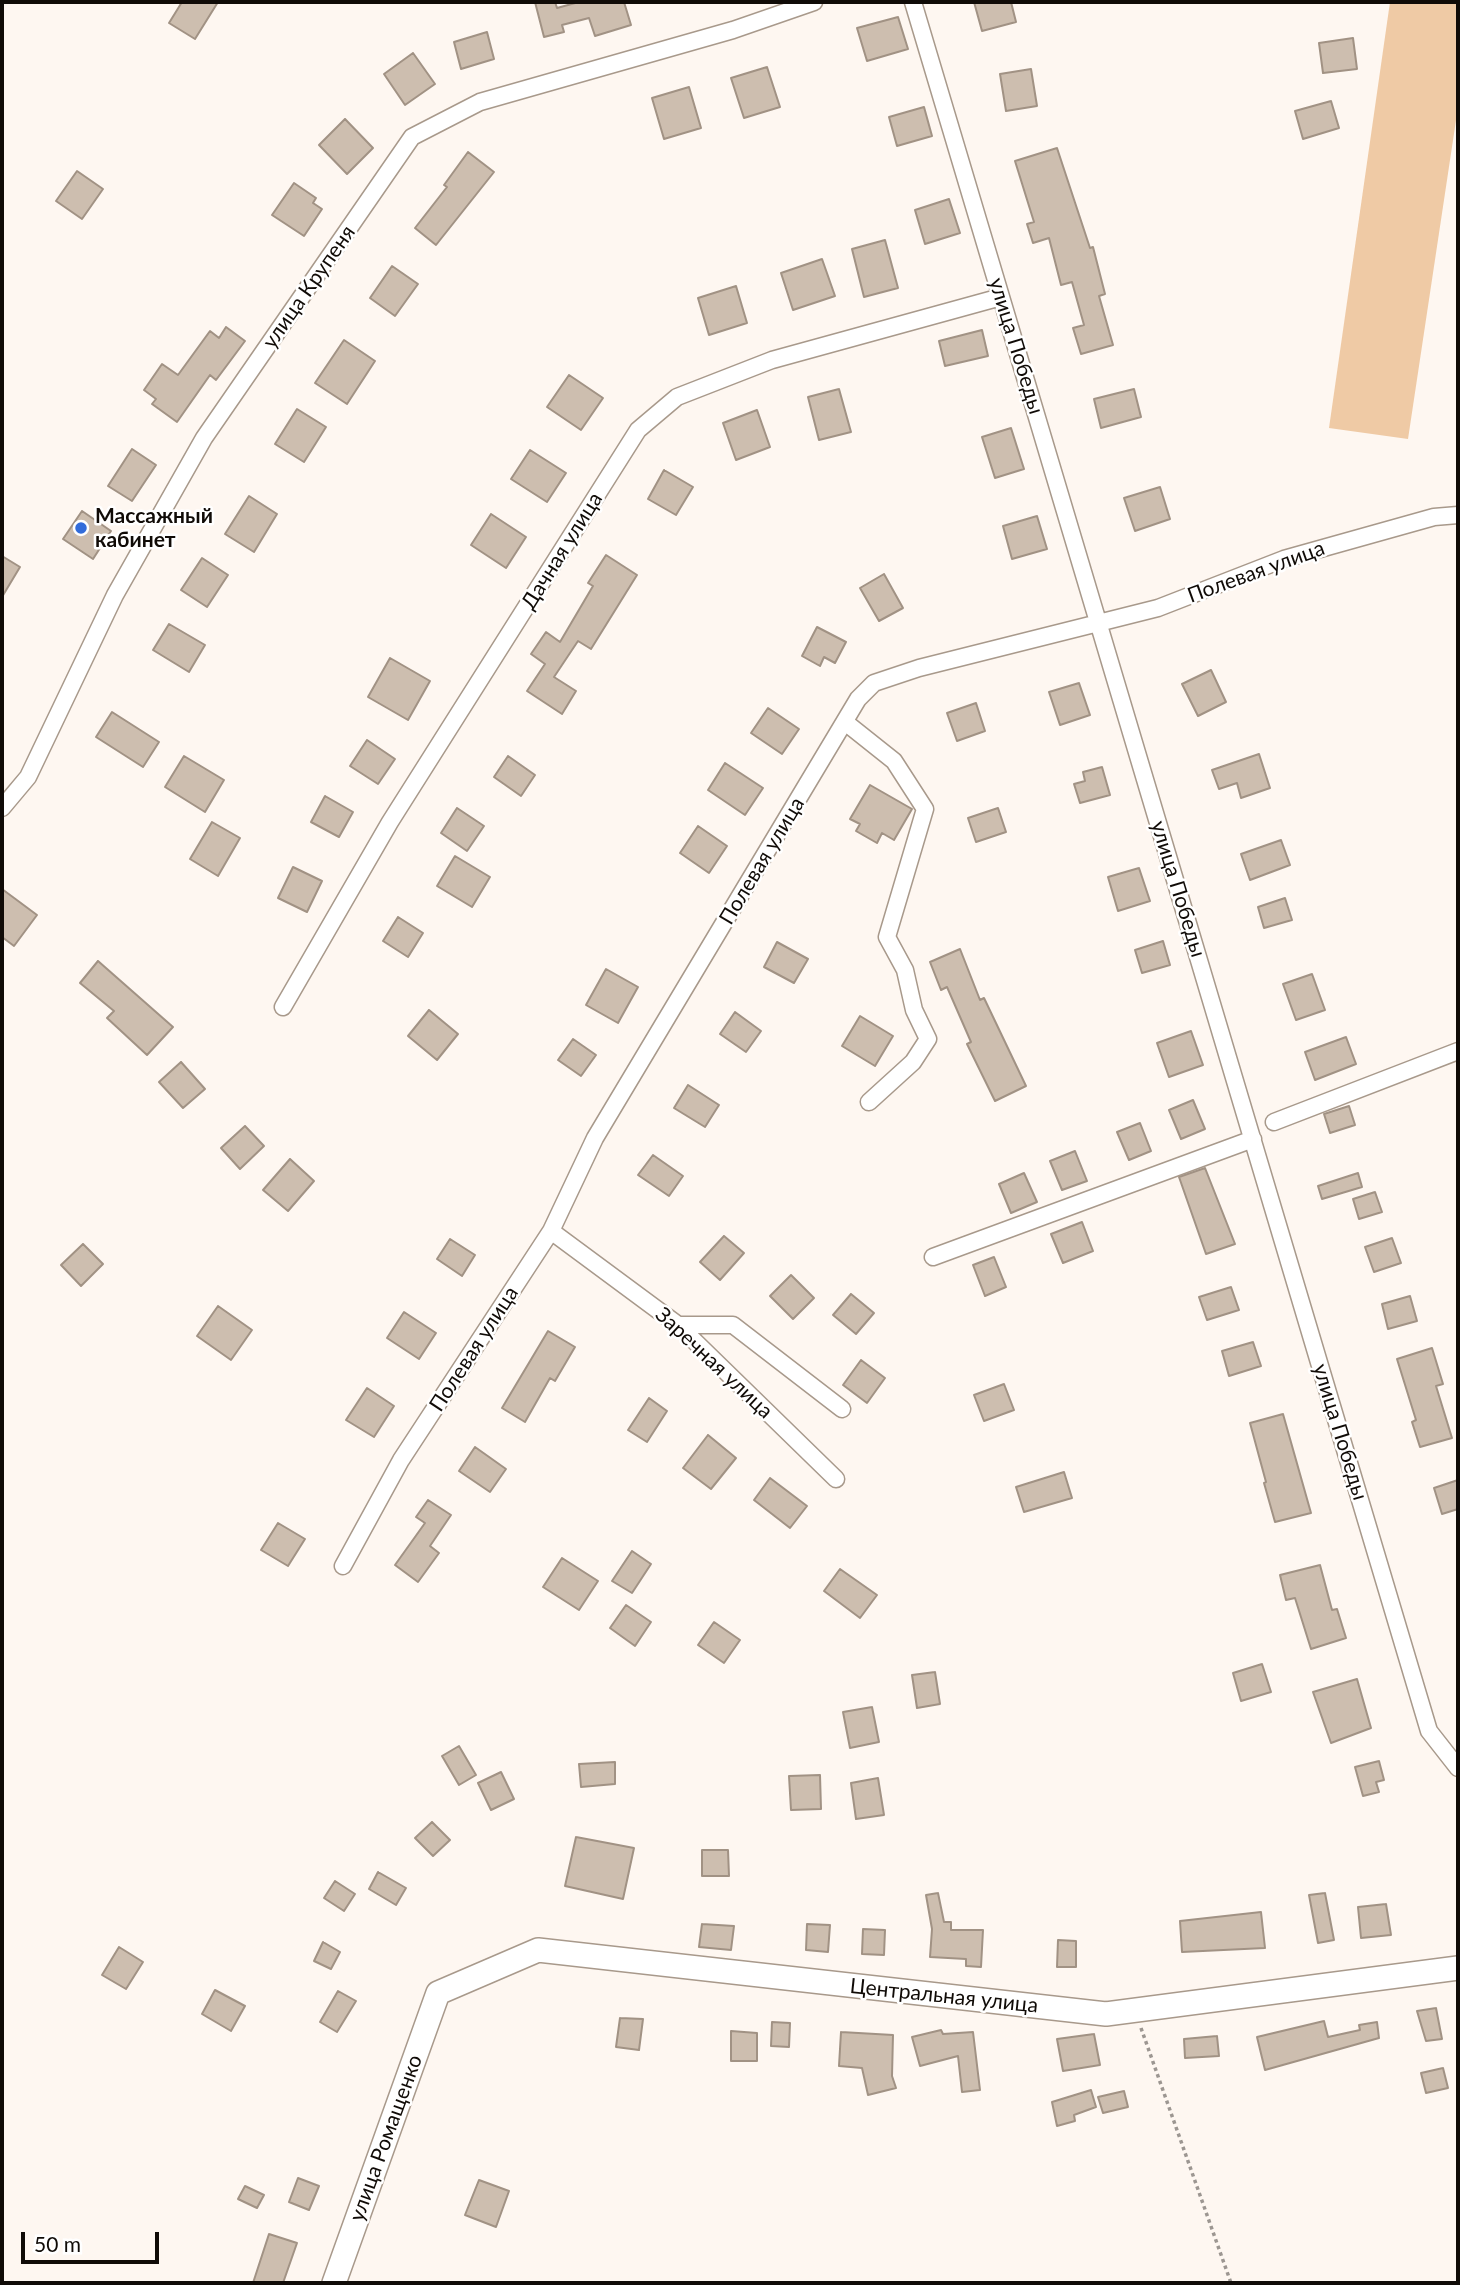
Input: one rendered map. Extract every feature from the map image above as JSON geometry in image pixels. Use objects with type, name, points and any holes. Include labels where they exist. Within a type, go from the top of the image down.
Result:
[{"type":"street","name":"улица Крупеня","points":[[2,808],[28,777],[115,595],[204,438],[412,137],[480,102],[733,30],[814,2]]},
{"type":"street","name":"улица Победы","points":[[913,2],[1429,1731],[1458,1768]]},
{"type":"street","name":"Дачная улица","points":[[283,1007],[390,822],[638,430],[677,397],[772,360],[1001,297]]},
{"type":"street","name":"Полевая улица","points":[[343,1566],[401,1461],[551,1231],[595,1138],[858,699],[874,683],[919,668],[1158,608],[1284,559],[1434,517],[1458,515]]},
{"type":"street","points":[[845,722],[894,761],[925,809],[887,937],[905,970],[914,1010],[928,1038],[913,1062],[869,1102]]},
{"type":"street","points":[[1274,1122],[1458,1051]]},
{"type":"street","points":[[933,1256],[1253,1139]]},
{"type":"street","name":"Заречная улица","points":[[551,1231],[678,1325],[836,1479]]},
{"type":"street","points":[[678,1325],[733,1325],[842,1409]]},
{"type":"street","name":"Центральная улица","points":[[438,1993],[538,1950],[1106,2014],[1458,1968]]},
{"type":"street","name":"улица Ромащенко","points":[[334,2283],[438,1993]]},
{"type":"path","points":[[1134,2010],[1231,2283]]},
{"type":"shaded area","points":[[1390,2],[1458,2],[1458,107],[1408,439],[1329,428]]},
{"type":"building","points":[[182,2],[218,2],[195,39],[169,23]]},
{"type":"building","points":[[535,2],[555,2],[557,8],[579,2],[624,2],[631,25],[595,36],[589,18],[562,25],[564,32],[544,37]]},
{"type":"building","points":[[974,2],[1011,2],[1016,22],[982,31]]},
{"type":"building","points":[[898,17],[908,49],[867,61],[857,28]]},
{"type":"building","points":[[487,32],[494,59],[461,69],[454,42]]},
{"type":"building","points":[[1353,38],[1357,69],[1323,73],[1319,43]]},
{"type":"building","points":[[413,53],[435,84],[405,105],[384,74]]},
{"type":"building","points":[[767,67],[780,107],[744,118],[731,78]]},
{"type":"building","points":[[1031,69],[1037,106],[1006,111],[1000,74]]},
{"type":"building","points":[[689,87],[701,128],[664,139],[652,98]]},
{"type":"building","points":[[1331,101],[1339,128],[1303,139],[1295,111]]},
{"type":"building","points":[[924,107],[932,136],[897,146],[889,117]]},
{"type":"building","points":[[345,119],[373,148],[347,174],[319,145]]},
{"type":"building","points":[[1057,148],[1090,248],[1093,247],[1105,294],[1099,296],[1113,345],[1081,354],[1073,328],[1084,325],[1072,282],[1061,285],[1049,238],[1033,243],[1027,224],[1034,222],[1015,161]]},
{"type":"building","points":[[468,152],[494,172],[436,245],[415,228],[447,187],[444,185]]},
{"type":"building","points":[[77,171],[103,189],[82,219],[56,201]]},
{"type":"building","points":[[294,183],[316,198],[313,203],[322,209],[304,236],[272,215]]},
{"type":"building","points":[[949,199],[960,233],[925,244],[915,210]]},
{"type":"building","points":[[885,240],[898,288],[864,297],[852,249]]},
{"type":"building","points":[[822,259],[835,296],[793,310],[781,273]]},
{"type":"building","points":[[392,266],[418,284],[395,316],[370,298]]},
{"type":"building","points":[[736,286],[747,323],[709,335],[698,298]]},
{"type":"building","points":[[226,327],[245,341],[216,380],[210,375],[177,422],[152,404],[156,399],[144,390],[162,364],[178,375],[210,331],[219,338]]},
{"type":"building","points":[[982,330],[988,356],[945,366],[939,341]]},
{"type":"building","points":[[344,340],[375,361],[347,404],[315,383]]},
{"type":"building","points":[[569,375],[603,398],[581,430],[547,407]]},
{"type":"building","points":[[839,389],[851,432],[819,440],[808,397]]},
{"type":"building","points":[[1134,389],[1141,417],[1101,428],[1094,399]]},
{"type":"building","points":[[297,409],[326,427],[304,462],[275,444]]},
{"type":"building","points":[[757,410],[770,447],[736,460],[723,423]]},
{"type":"building","points":[[1011,428],[1024,469],[995,478],[982,437]]},
{"type":"building","points":[[132,449],[156,465],[132,501],[108,486]]},
{"type":"building","points":[[530,450],[566,473],[547,502],[511,479]]},
{"type":"building","points":[[664,470],[693,487],[676,515],[648,499]]},
{"type":"building","points":[[1160,487],[1170,519],[1135,531],[1124,498]]},
{"type":"building","points":[[249,496],[277,514],[254,552],[225,534]]},
{"type":"building","points":[[82,511],[111,531],[93,559],[63,539]]},
{"type":"building","points":[[491,514],[526,537],[506,568],[471,545]]},
{"type":"building","points":[[1037,516],[1047,549],[1012,559],[1003,526]]},
{"type":"building","points":[[606,555],[637,575],[591,649],[578,641],[554,677],[576,691],[562,714],[527,691],[545,664],[531,654],[546,632],[560,642],[593,586],[588,583]]},
{"type":"building","points":[[2,556],[20,567],[2,597]]},
{"type":"building","points":[[202,558],[228,575],[207,607],[181,590]]},
{"type":"building","points":[[884,574],[903,608],[879,621],[860,588]]},
{"type":"building","points":[[169,624],[205,645],[189,672],[153,650]]},
{"type":"building","points":[[817,627],[846,642],[835,663],[824,657],[820,666],[802,656]]},
{"type":"building","points":[[390,658],[430,681],[408,720],[368,697]]},
{"type":"building","points":[[1211,670],[1226,702],[1198,716],[1182,684]]},
{"type":"building","points":[[1079,683],[1090,715],[1060,725],[1049,692]]},
{"type":"building","points":[[976,703],[985,731],[957,741],[947,713]]},
{"type":"building","points":[[768,708],[799,729],[782,754],[751,733]]},
{"type":"building","points":[[112,712],[159,742],[143,767],[96,737]]},
{"type":"building","points":[[367,740],[395,759],[378,784],[350,766]]},
{"type":"building","points":[[1259,754],[1270,788],[1241,798],[1237,783],[1219,789],[1212,770]]},
{"type":"building","points":[[184,756],[224,780],[205,812],[165,787]]},
{"type":"building","points":[[508,756],[535,775],[521,796],[494,777]]},
{"type":"building","points":[[725,763],[763,788],[745,815],[708,790]]},
{"type":"building","points":[[1102,767],[1110,795],[1080,803],[1074,784],[1085,781],[1083,772]]},
{"type":"building","points":[[870,785],[912,809],[894,840],[882,833],[877,843],[856,831],[860,824],[850,819]]},
{"type":"building","points":[[325,796],[353,812],[339,837],[311,822]]},
{"type":"building","points":[[457,808],[484,826],[467,851],[441,833]]},
{"type":"building","points":[[998,808],[1006,832],[976,842],[968,818]]},
{"type":"building","points":[[212,822],[240,838],[218,876],[190,859]]},
{"type":"building","points":[[698,826],[727,846],[709,873],[680,853]]},
{"type":"building","points":[[1281,840],[1290,865],[1250,880],[1241,854]]},
{"type":"building","points":[[455,856],[490,877],[472,907],[437,886]]},
{"type":"building","points":[[293,867],[322,881],[307,912],[278,898]]},
{"type":"building","points":[[1139,868],[1150,901],[1118,911],[1108,877]]},
{"type":"building","points":[[2,889],[37,915],[14,946],[2,937]]},
{"type":"building","points":[[1285,898],[1292,920],[1264,928],[1258,907]]},
{"type":"building","points":[[398,917],[423,933],[408,957],[383,941]]},
{"type":"building","points":[[1163,941],[1170,965],[1142,973],[1135,950]]},
{"type":"building","points":[[777,942],[808,959],[794,983],[764,967]]},
{"type":"building","points":[[960,949],[980,1000],[984,998],[1026,1086],[995,1101],[967,1044],[971,1042],[947,987],[941,990],[930,962]]},
{"type":"building","points":[[98,961],[173,1027],[147,1055],[107,1018],[114,1011],[80,983]]},
{"type":"building","points":[[606,969],[638,987],[618,1023],[586,1005]]},
{"type":"building","points":[[1312,974],[1325,1010],[1296,1020],[1283,984]]},
{"type":"building","points":[[429,1010],[458,1034],[437,1060],[408,1036]]},
{"type":"building","points":[[735,1012],[761,1031],[746,1052],[720,1034]]},
{"type":"building","points":[[860,1016],[893,1036],[875,1066],[842,1046]]},
{"type":"building","points":[[1191,1031],[1203,1065],[1169,1077],[1157,1043]]},
{"type":"building","points":[[1346,1037],[1356,1064],[1315,1080],[1305,1052]]},
{"type":"building","points":[[573,1039],[596,1055],[581,1076],[558,1060]]},
{"type":"building","points":[[181,1062],[205,1089],[183,1108],[159,1082]]},
{"type":"building","points":[[688,1085],[719,1105],[705,1127],[674,1108]]},
{"type":"building","points":[[1193,1100],[1205,1129],[1181,1139],[1169,1110]]},
{"type":"building","points":[[1349,1106],[1355,1125],[1330,1133],[1324,1114]]},
{"type":"building","points":[[1140,1123],[1151,1151],[1129,1160],[1117,1132]]},
{"type":"building","points":[[245,1126],[264,1146],[240,1169],[221,1148]]},
{"type":"building","points":[[1075,1151],[1087,1181],[1062,1190],[1050,1161]]},
{"type":"building","points":[[653,1155],[683,1176],[669,1196],[638,1175]]},
{"type":"building","points":[[290,1159],[314,1181],[288,1211],[263,1190]]},
{"type":"building","points":[[1205,1168],[1235,1244],[1206,1254],[1179,1177]]},
{"type":"building","points":[[1024,1173],[1037,1202],[1011,1213],[999,1184]]},
{"type":"building","points":[[1358,1173],[1362,1187],[1322,1199],[1318,1186]]},
{"type":"building","points":[[1375,1192],[1382,1212],[1359,1219],[1353,1199]]},
{"type":"building","points":[[1082,1222],[1093,1251],[1063,1263],[1051,1234]]},
{"type":"building","points":[[724,1236],[744,1253],[720,1280],[700,1262]]},
{"type":"building","points":[[1392,1238],[1401,1263],[1374,1272],[1365,1247]]},
{"type":"building","points":[[450,1239],[475,1255],[462,1276],[437,1259]]},
{"type":"building","points":[[83,1244],[103,1264],[81,1286],[61,1265]]},
{"type":"building","points":[[994,1257],[1006,1287],[985,1296],[973,1265]]},
{"type":"building","points":[[791,1275],[814,1298],[793,1319],[770,1296]]},
{"type":"building","points":[[1231,1287],[1239,1310],[1207,1320],[1199,1297]]},
{"type":"building","points":[[851,1294],[874,1313],[856,1334],[833,1315]]},
{"type":"building","points":[[1410,1296],[1417,1321],[1388,1329],[1382,1304]]},
{"type":"building","points":[[218,1306],[252,1330],[231,1360],[197,1336]]},
{"type":"building","points":[[404,1312],[436,1333],[419,1359],[387,1338]]},
{"type":"building","points":[[548,1331],[575,1347],[555,1381],[550,1378],[525,1422],[502,1408]]},
{"type":"building","points":[[1253,1342],[1261,1366],[1229,1376],[1222,1351]]},
{"type":"building","points":[[1432,1348],[1443,1384],[1436,1386],[1452,1438],[1420,1447],[1412,1422],[1416,1420],[1397,1359]]},
{"type":"building","points":[[861,1360],[885,1378],[867,1403],[843,1385]]},
{"type":"building","points":[[1004,1384],[1014,1410],[984,1421],[974,1395]]},
{"type":"building","points":[[367,1388],[394,1406],[374,1437],[346,1420]]},
{"type":"building","points":[[649,1398],[667,1411],[647,1442],[628,1430]]},
{"type":"building","points":[[1283,1414],[1311,1513],[1275,1522],[1250,1423]]},
{"type":"building","points":[[708,1435],[736,1458],[711,1489],[683,1468]]},
{"type":"building","points":[[475,1447],[506,1469],[490,1492],[459,1471]]},
{"type":"building","points":[[1064,1472],[1072,1498],[1024,1512],[1016,1487]]},
{"type":"building","points":[[770,1478],[807,1506],[790,1528],[754,1500]]},
{"type":"building","points":[[1458,1480],[1458,1509],[1442,1514],[1434,1488]]},
{"type":"building","points":[[428,1500],[451,1515],[430,1546],[439,1553],[418,1582],[395,1565],[425,1523],[416,1517]]},
{"type":"building","points":[[278,1523],[305,1539],[288,1566],[261,1550]]},
{"type":"building","points":[[632,1551],[651,1564],[632,1593],[612,1581]]},
{"type":"building","points":[[562,1558],[598,1581],[579,1610],[543,1587]]},
{"type":"building","points":[[1320,1565],[1332,1610],[1337,1609],[1346,1638],[1311,1649],[1295,1598],[1286,1600],[1280,1575]]},
{"type":"building","points":[[840,1569],[877,1595],[860,1618],[824,1591]]},
{"type":"building","points":[[626,1605],[651,1622],[635,1646],[610,1628]]},
{"type":"building","points":[[714,1622],[740,1640],[724,1663],[698,1645]]},
{"type":"building","points":[[1262,1664],[1271,1692],[1241,1701],[1233,1673]]},
{"type":"building","points":[[935,1672],[940,1704],[917,1708],[912,1675]]},
{"type":"building","points":[[1357,1679],[1371,1728],[1331,1743],[1313,1692]]},
{"type":"building","points":[[872,1707],[879,1742],[850,1748],[843,1712]]},
{"type":"building","points":[[459,1746],[476,1775],[459,1785],[442,1756]]},
{"type":"building","points":[[1379,1761],[1384,1780],[1376,1782],[1379,1792],[1363,1796],[1355,1767]]},
{"type":"building","points":[[615,1762],[615,1784],[581,1787],[579,1764]]},
{"type":"building","points":[[501,1772],[514,1799],[491,1810],[478,1783]]},
{"type":"building","points":[[820,1775],[821,1809],[791,1810],[789,1776]]},
{"type":"building","points":[[878,1778],[884,1815],[856,1819],[851,1783]]},
{"type":"building","points":[[432,1822],[450,1840],[433,1856],[415,1838]]},
{"type":"building","points":[[576,1837],[634,1848],[623,1899],[565,1886]]},
{"type":"building","points":[[702,1850],[728,1850],[729,1876],[702,1876]]},
{"type":"building","points":[[378,1872],[406,1888],[396,1905],[369,1889]]},
{"type":"building","points":[[335,1881],[355,1894],[344,1911],[324,1898]]},
{"type":"building","points":[[938,1893],[944,1922],[951,1922],[951,1930],[983,1930],[981,1967],[966,1966],[966,1959],[930,1957],[932,1929],[926,1895]]},
{"type":"building","points":[[1325,1893],[1334,1940],[1318,1943],[1309,1895]]},
{"type":"building","points":[[1386,1904],[1391,1935],[1361,1938],[1358,1907]]},
{"type":"building","points":[[1261,1912],[1265,1948],[1182,1952],[1180,1921]]},
{"type":"building","points":[[702,1924],[734,1926],[731,1950],[699,1947]]},
{"type":"building","points":[[807,1924],[830,1925],[828,1952],[806,1950]]},
{"type":"building","points":[[863,1929],[885,1930],[884,1955],[862,1954]]},
{"type":"building","points":[[1058,1940],[1076,1941],[1076,1967],[1057,1967]]},
{"type":"building","points":[[323,1942],[340,1952],[331,1969],[314,1961]]},
{"type":"building","points":[[119,1947],[143,1962],[126,1989],[102,1975]]},
{"type":"building","points":[[215,1990],[245,2006],[231,2031],[202,2014]]},
{"type":"building","points":[[338,1991],[356,2001],[337,2032],[320,2022]]},
{"type":"building","points":[[1436,2008],[1442,2039],[1426,2041],[1417,2011]]},
{"type":"building","points":[[620,2018],[643,2019],[639,2050],[616,2047]]},
{"type":"building","points":[[1324,2021],[1328,2037],[1360,2030],[1359,2025],[1377,2022],[1379,2038],[1265,2070],[1257,2037]]},
{"type":"building","points":[[772,2022],[790,2023],[789,2047],[771,2046]]},
{"type":"building","points":[[941,2030],[943,2034],[973,2032],[980,2090],[962,2092],[958,2056],[920,2066],[912,2037]]},
{"type":"building","points":[[731,2031],[757,2033],[757,2061],[731,2061]]},
{"type":"building","points":[[841,2032],[893,2035],[892,2076],[896,2088],[868,2095],[862,2068],[839,2066]]},
{"type":"building","points":[[1094,2034],[1100,2065],[1063,2071],[1057,2039]]},
{"type":"building","points":[[1217,2036],[1219,2056],[1185,2058],[1184,2039]]},
{"type":"building","points":[[1443,2068],[1448,2088],[1426,2093],[1421,2073]]},
{"type":"building","points":[[1091,2090],[1096,2107],[1074,2115],[1075,2121],[1057,2126],[1052,2102]]},
{"type":"building","points":[[1124,2091],[1128,2107],[1103,2113],[1098,2097]]},
{"type":"building","points":[[298,2178],[319,2186],[309,2210],[289,2202]]},
{"type":"building","points":[[479,2180],[509,2191],[496,2227],[465,2215]]},
{"type":"building","points":[[245,2186],[264,2195],[257,2208],[238,2199]]},
{"type":"building","points":[[269,2234],[297,2243],[283,2283],[253,2283]]},
{"type":"place","name":"Массажный кабинет","points":[[81,528]]}]
